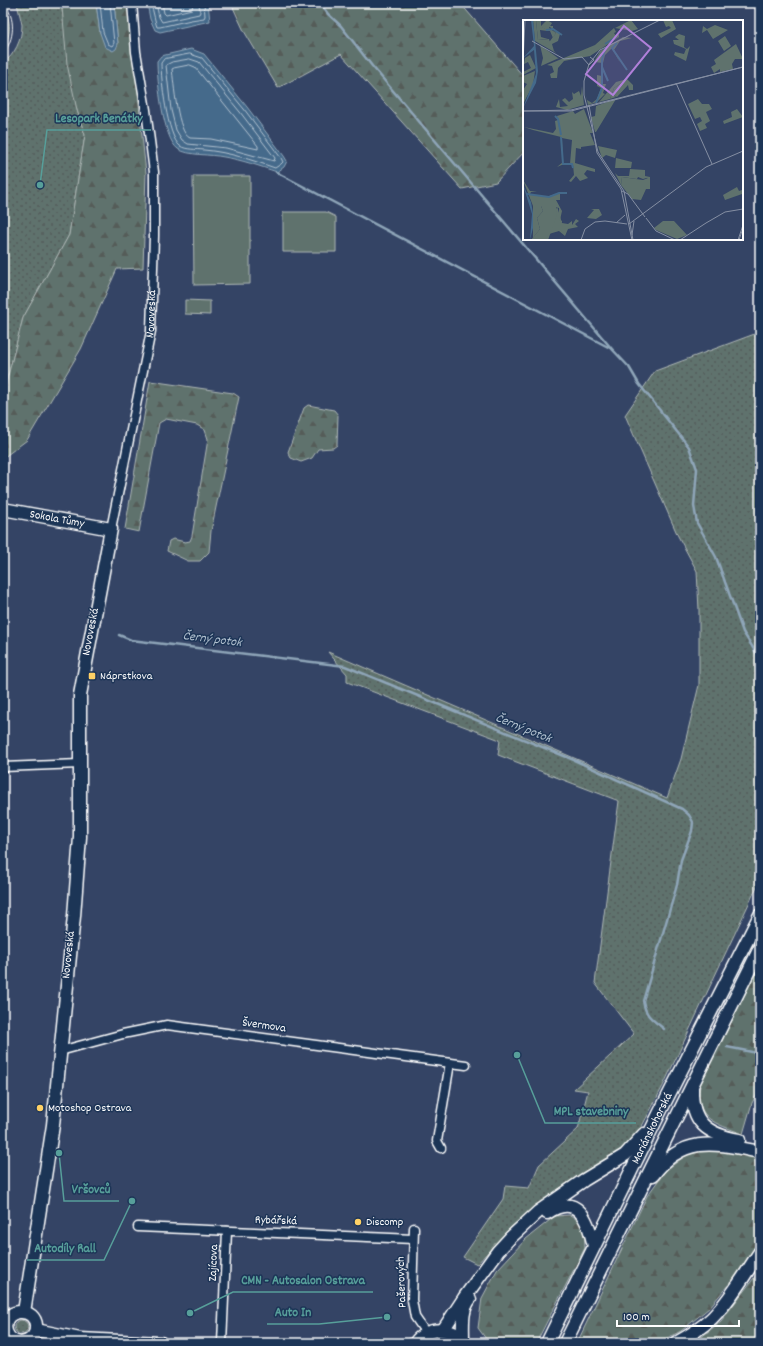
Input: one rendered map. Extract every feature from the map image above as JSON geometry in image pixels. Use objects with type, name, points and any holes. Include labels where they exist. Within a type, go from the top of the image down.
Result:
[{"type":"main road","name":"Sokola Tůmy","points":[[3,508],[111,529]]},
{"type":"main road","name":"Novoveská","points":[[24,1312],[53,1124],[74,916],[80,837],[80,695],[111,529]]},
{"type":"main road","name":"Mariánskohorská","points":[[547,1343],[659,1114],[760,914]]},
{"type":"main road","name":"Mariánskohorská","points":[[567,1339],[760,948]]},
{"type":"main road","points":[[692,1085],[692,1104],[694,1112],[698,1120],[704,1126],[727,1137],[760,1144]]},
{"type":"main road","points":[[443,1330],[498,1251],[510,1238],[538,1212],[584,1180],[625,1155],[659,1114]]},
{"type":"main road","points":[[637,1195],[672,1155],[684,1149],[709,1143],[723,1144],[760,1152]]},
{"type":"main road","points":[[464,1342],[462,1323],[465,1305],[511,1245],[541,1217],[561,1206],[576,1208],[582,1213],[586,1220],[594,1246]]},
{"type":"main road","points":[[676,1343],[696,1331],[712,1317],[732,1293],[760,1252]]},
{"type":"main road","points":[[24,1312],[29,1314],[34,1319],[36,1330],[34,1336],[30,1340],[19,1343],[12,1340],[8,1336],[5,1331],[4,1324],[12,1314],[24,1312]]},
{"type":"main road","points":[[36,1330],[86,1341],[161,1343]]},
{"type":"main road","points":[[415,1343],[426,1333],[434,1330],[443,1330],[455,1334],[464,1342]]},
{"type":"street","name":"Novoveská","points":[[111,529],[151,332],[153,300],[154,172],[146,110],[136,52],[132,3]]},
{"type":"street","points":[[3,767],[80,764]]},
{"type":"street","name":"Švermova","points":[[60,1052],[123,1034],[168,1025],[466,1065]]},
{"type":"street","points":[[441,1148],[437,1141],[446,1097],[450,1063]]},
{"type":"street","name":"Rybářská","points":[[138,1227],[413,1239]]},
{"type":"street","name":"Pašerových","points":[[414,1228],[412,1300],[415,1317],[426,1333]]},
{"type":"street","name":"Zajícova","points":[[222,1343],[227,1231]]},
{"type":"green space","points":[[17,3],[61,3],[77,110],[85,135],[69,235],[23,318],[3,395],[3,63],[11,56],[21,36],[22,25]]},
{"type":"green space","points":[[61,3],[96,3],[100,33],[118,44],[114,3],[132,3],[140,117],[146,173],[143,268],[117,269],[81,349],[27,440],[3,458],[3,395],[23,318],[69,235],[85,135],[77,110],[67,64]]},
{"type":"green space","points":[[231,3],[460,3],[523,76],[523,153],[496,182],[462,189],[341,54],[278,88],[244,31]]},
{"type":"green space","points":[[3,8],[8,18],[9,33],[3,49]]},
{"type":"green space","points":[[193,176],[250,176],[250,284],[194,285]]},
{"type":"green space","points":[[283,212],[326,212],[336,217],[336,252],[283,252]]},
{"type":"green space","points":[[185,300],[210,301],[210,315],[185,314]]},
{"type":"green space","points":[[760,332],[760,880],[663,1086],[640,1130],[614,1157],[549,1196],[511,1227],[477,1264],[463,1257],[503,1199],[505,1186],[529,1188],[539,1165],[578,1129],[588,1091],[574,1089],[634,1034],[595,983],[619,801],[498,755],[500,740],[347,682],[347,674],[328,652],[667,798],[681,759],[699,685],[699,610],[697,571],[678,536],[625,415],[655,371]]},
{"type":"green space","points":[[150,381],[233,393],[239,397],[211,531],[209,552],[200,561],[188,561],[167,551],[169,541],[173,539],[185,542],[190,541],[192,536],[208,439],[205,430],[197,425],[166,419],[159,423],[139,532],[125,529]]},
{"type":"green space","points":[[308,405],[334,410],[338,415],[337,445],[333,448],[318,449],[312,458],[301,462],[291,458],[288,452],[304,408]]},
{"type":"green space","points":[[760,964],[760,1088],[752,1103],[743,1134],[716,1123],[704,1113],[699,1097],[700,1085]]},
{"type":"green space","points":[[717,1148],[760,1157],[760,1239],[734,1278],[709,1308],[681,1331],[659,1342],[577,1343],[647,1196],[666,1170],[688,1154]]},
{"type":"green space","points":[[570,1215],[579,1222],[583,1228],[585,1248],[536,1343],[489,1343],[478,1328],[482,1298],[497,1270],[526,1239],[555,1216]]},
{"type":"green space","points":[[760,1270],[760,1343],[694,1343],[721,1321]]},
{"type":"green space","points":[[18,1320],[24,1320],[28,1324],[28,1330],[24,1334],[18,1334],[14,1330],[14,1324]]},
{"type":"green space","points":[[431,1336],[446,1336],[460,1343],[421,1343]]},
{"type":"water","points":[[96,3],[114,3],[118,44],[116,49],[113,51],[105,47],[100,33]]},
{"type":"water","points":[[147,3],[208,3],[210,21],[160,32],[155,30],[150,19]]},
{"type":"water","points":[[191,49],[204,54],[247,107],[284,156],[287,161],[284,167],[277,172],[231,158],[188,153],[178,149],[173,143],[168,134],[162,108],[157,61],[161,56]]},
{"type":"waterway","points":[[320,3],[328,14],[341,26],[372,66],[612,349],[629,367],[639,384],[689,447],[697,469],[694,506],[697,523],[716,557],[743,632],[760,659]]},
{"type":"waterway","points":[[276,172],[610,348]]},
{"type":"waterway","name":"Černý potok","points":[[119,635],[131,640],[345,666],[574,760],[682,809],[689,815],[693,822],[692,831],[681,860],[677,885],[643,1001],[648,1014],[664,1029]]},
{"type":"waterway","name":"Černý potok","points":[[727,1047],[760,1055]]},
{"type":"tram line","points":[[3,54],[12,35],[11,15],[4,3]]},
{"type":"place","name":"Lesopark Benátky","points":[[40,185]]},
{"type":"place","name":"Náprstkova","points":[[92,676]]},
{"type":"place","name":"MPL stavebniny","points":[[517,1055]]},
{"type":"place","name":"Motoshop Ostrava","points":[[40,1108]]},
{"type":"place","name":"Vršovců","points":[[59,1153]]},
{"type":"place","name":"Autodíly Rall","points":[[132,1201]]},
{"type":"place","name":"Discomp","points":[[358,1222]]},
{"type":"place","name":"CMN - Autosalon Ostrava","points":[[190,1313]]},
{"type":"place","name":"Auto In","points":[[387,1317]]}]
